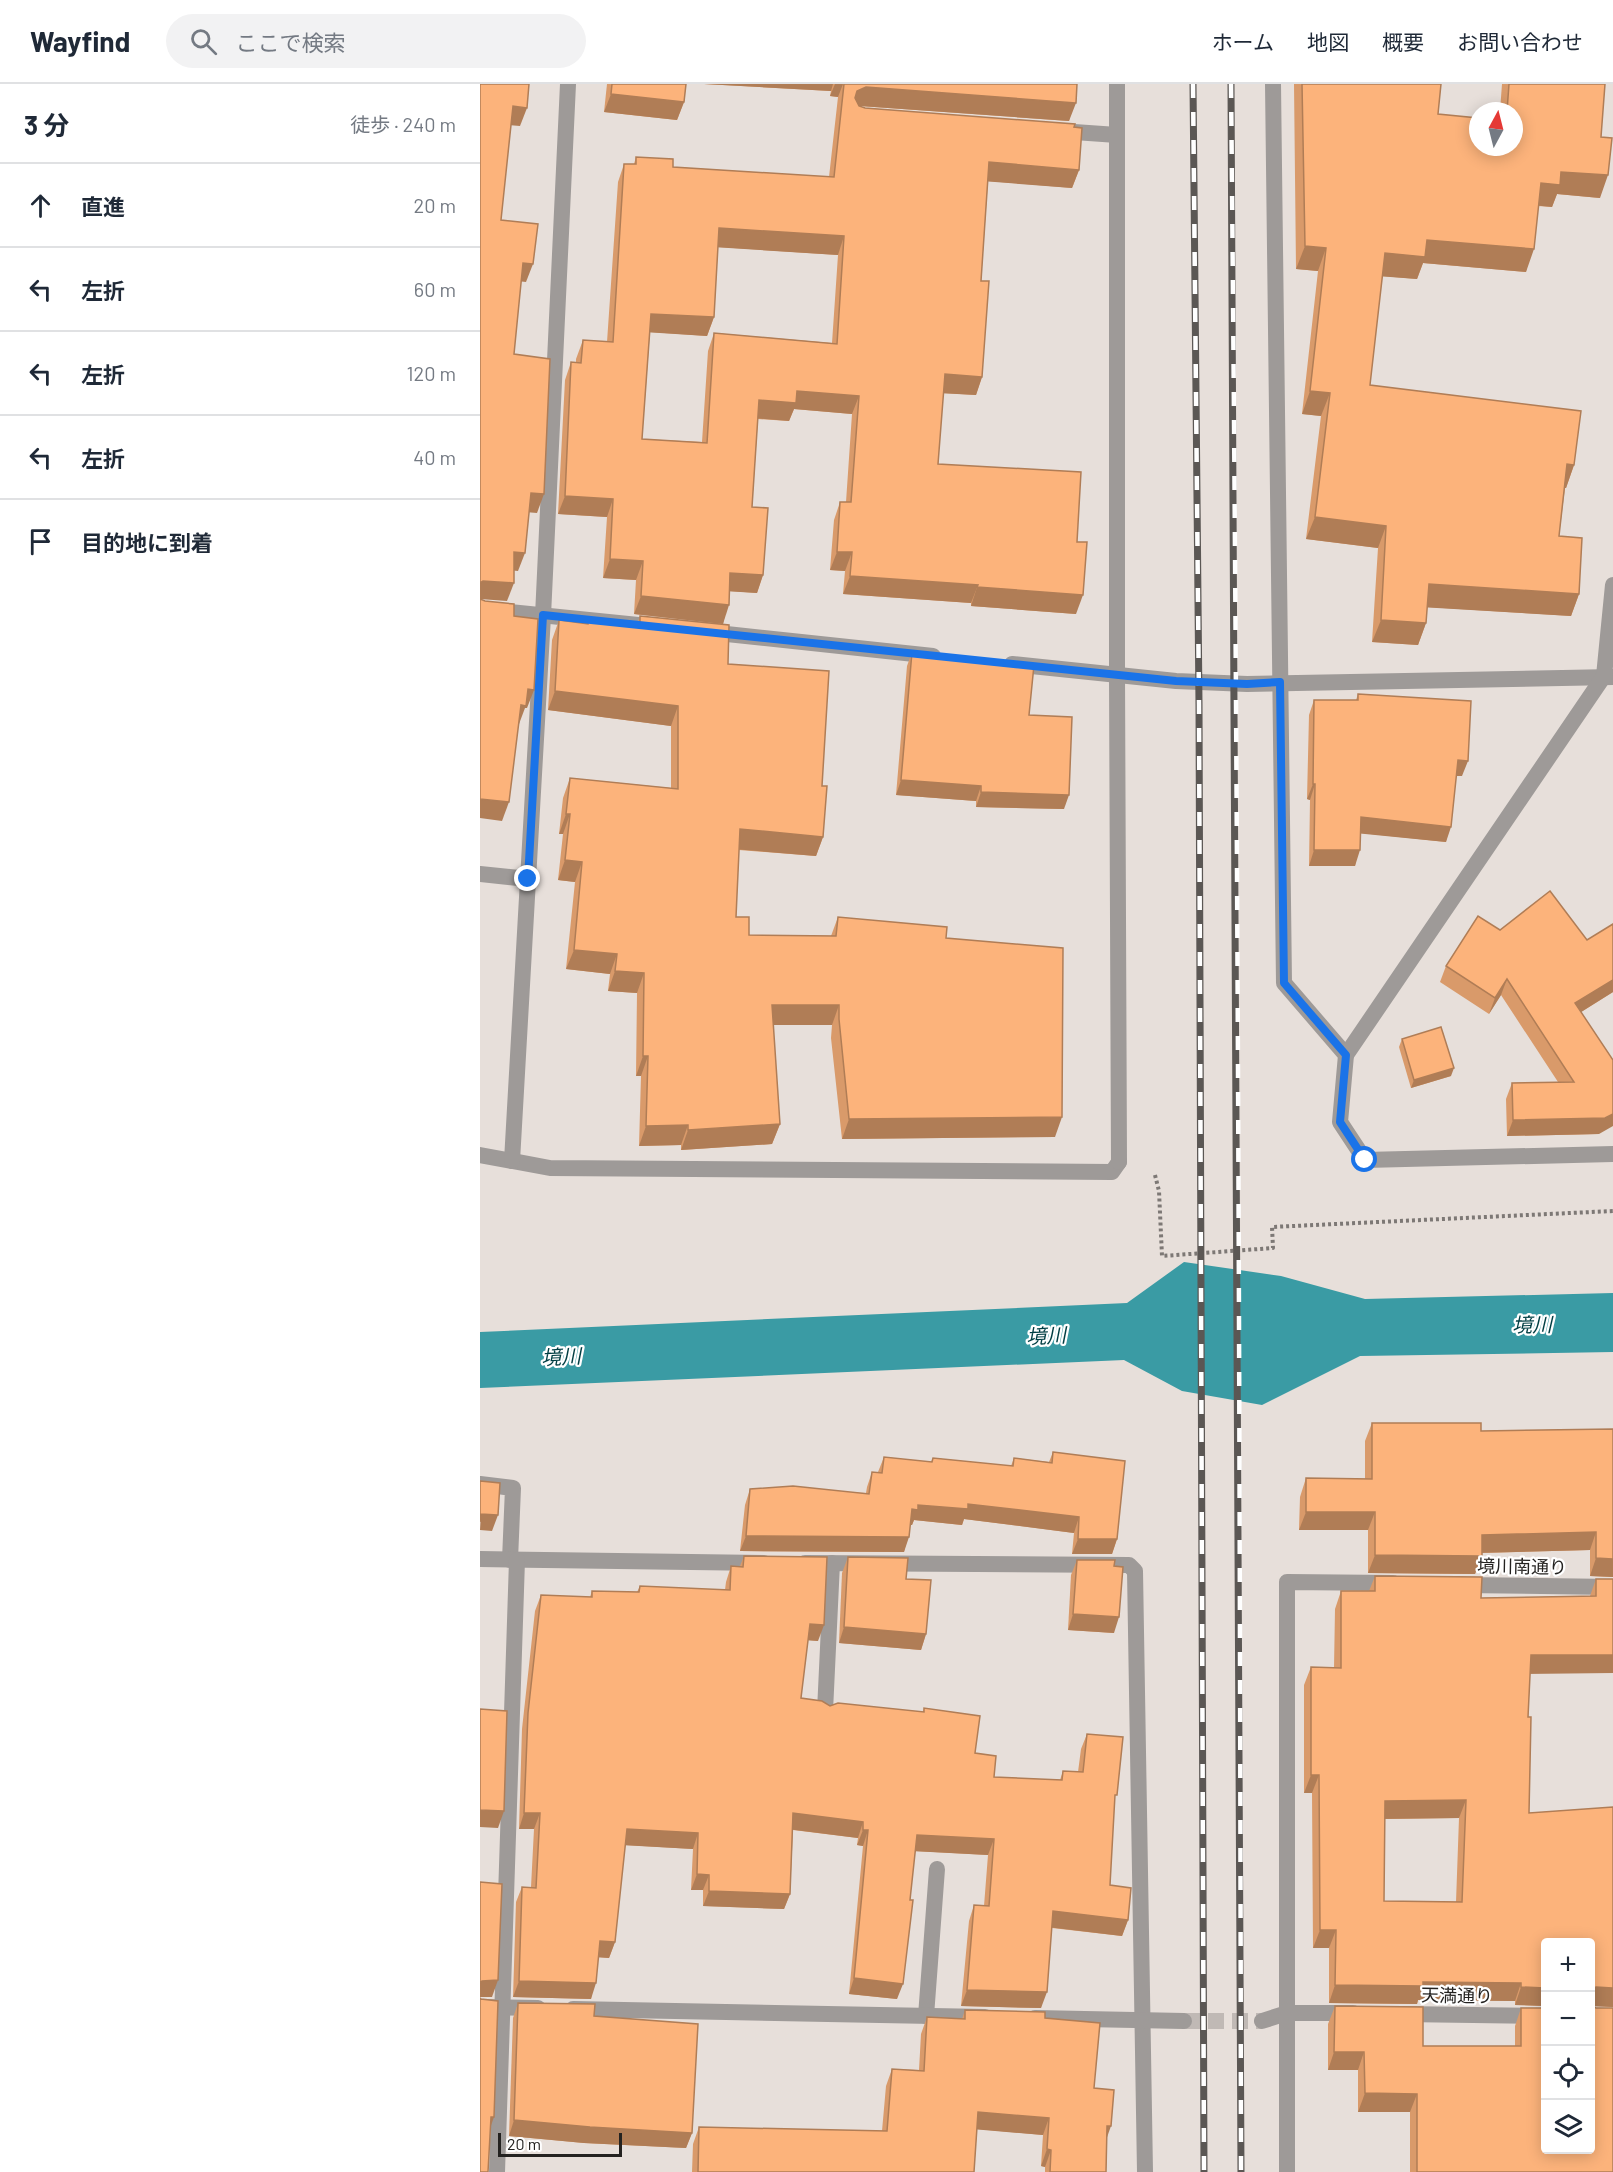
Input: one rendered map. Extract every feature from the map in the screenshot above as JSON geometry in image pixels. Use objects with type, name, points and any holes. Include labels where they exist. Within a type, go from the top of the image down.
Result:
[{"type":"street","points":[[512,1161],[543,615],[568,84]]},
{"type":"street","points":[[480,1155],[550,1168],[1112,1172],[1119,1161],[1117,84]]},
{"type":"street","points":[[1273,84],[1284,983],[1346,1055]]},
{"type":"street","points":[[1043,129],[1117,135]]},
{"type":"street","points":[[1613,585],[1609,677],[1346,1055],[1340,1122],[1365,1160],[1613,1154]]},
{"type":"street","points":[[480,609],[949,657]]},
{"type":"street","points":[[997,662],[1117,675],[1247,684],[1609,677]]},
{"type":"street","points":[[480,874],[528,879]]},
{"type":"street","points":[[480,1484],[513,1488],[497,2172]]},
{"type":"street","points":[[480,1559],[1129,1565],[1135,1571],[1144,2172]]},
{"type":"street","points":[[825,1711],[832,1563]]},
{"type":"street","points":[[1287,2172],[1287,1582],[1415,1584]]},
{"type":"street","name":"境川南通り","points":[[1450,1584],[1613,1587]]},
{"type":"street","points":[[926,2016],[937,1869]]},
{"type":"street","points":[[480,2007],[998,2018]]},
{"type":"street","name":"天満通り","points":[[1262,2021],[1287,2013],[1541,2016]]},
{"type":"street","points":[[1022,2018],[1184,2022]]},
{"type":"path","points":[[1155,1175],[1159,1191],[1162,1256],[1273,1248],[1272,1227],[1613,1211]]},
{"type":"water","name":"境川","points":[[1184,1262],[1281,1276],[1365,1299],[1613,1293],[1613,1352],[1360,1356],[1262,1405],[1182,1391],[1124,1360],[480,1388],[480,1332],[1127,1303]]},
{"type":"building","points":[[480,84],[529,84],[527,108],[513,106],[501,220],[538,224],[533,264],[523,263],[514,354],[550,359],[544,494],[531,493],[525,553],[514,552],[514,583],[483,581],[480,583]]},
{"type":"building","points":[[612,84],[686,84],[684,102],[611,94]]},
{"type":"building","points":[[844,84],[1077,84],[1076,103],[866,87],[857,91],[855,98],[859,106],[865,108],[1075,124],[1074,127],[1082,128],[1079,170],[989,162],[981,281],[989,281],[982,377],[945,374],[938,464],[1081,472],[1077,542],[1087,542],[1083,595],[850,576],[852,552],[837,552],[840,502],[851,502],[859,396],[797,391],[796,403],[759,400],[752,507],[768,508],[763,575],[730,573],[729,605],[641,596],[643,561],[610,559],[613,499],[565,496],[571,362],[581,363],[583,340],[613,342],[624,164],[636,164],[636,157],[673,159],[673,167],[834,177]],"holes":[[[719,228],[844,236],[837,344],[714,333],[707,443],[642,439],[651,314],[714,317]]]},
{"type":"building","points":[[1302,84],[1441,84],[1438,114],[1469,117],[1469,156],[1523,156],[1523,102],[1508,102],[1509,84],[1605,84],[1601,137],[1612,138],[1608,175],[1561,172],[1560,185],[1541,183],[1534,249],[1427,240],[1425,257],[1385,253],[1370,385],[1581,411],[1574,465],[1567,464],[1559,536],[1582,538],[1579,594],[1429,584],[1426,623],[1381,620],[1386,526],[1315,517],[1330,393],[1310,391],[1326,248],[1305,246]]},
{"type":"building","points":[[480,599],[514,604],[514,616],[538,619],[534,690],[528,689],[526,706],[521,705],[509,802],[480,799]]},
{"type":"building","points":[[640,616],[729,625],[728,664],[829,671],[822,786],[827,786],[823,837],[740,829],[736,917],[749,917],[749,935],[836,936],[838,917],[947,927],[946,938],[1063,948],[1062,1117],[849,1119],[839,1005],[772,1005],[780,1124],[688,1130],[688,1125],[646,1126],[648,1056],[643,1056],[644,973],[615,971],[617,954],[574,950],[582,862],[565,860],[570,814],[566,814],[570,778],[678,789],[678,706],[555,691],[559,620],[640,627]]},
{"type":"building","points":[[912,652],[1034,665],[1029,715],[1072,717],[1069,795],[981,792],[981,786],[901,780]]},
{"type":"building","points":[[1358,694],[1471,701],[1468,761],[1458,760],[1451,827],[1361,817],[1360,850],[1314,850],[1314,700],[1358,700]]},
{"type":"building","points":[[1550,891],[1587,940],[1613,924],[1613,980],[1575,1003],[1613,1060],[1613,1114],[1605,1118],[1513,1120],[1512,1083],[1574,1082],[1507,979],[1495,998],[1446,966],[1478,916],[1500,930]]},
{"type":"building","points":[[1441,1027],[1454,1068],[1414,1080],[1402,1039]]},
{"type":"building","points":[[1372,1423],[1481,1423],[1481,1431],[1613,1429],[1613,1559],[1596,1558],[1596,1532],[1482,1535],[1482,1556],[1375,1555],[1375,1512],[1306,1512],[1306,1478],[1372,1479]]},
{"type":"building","points":[[1053,1452],[1125,1461],[1117,1539],[1078,1539],[1079,1517],[968,1504],[968,1509],[918,1505],[918,1510],[912,1509],[909,1537],[746,1536],[750,1489],[793,1486],[869,1494],[872,1472],[882,1473],[884,1457],[932,1462],[933,1458],[1013,1466],[1014,1458],[1052,1463]]},
{"type":"building","points":[[480,1481],[500,1483],[498,1515],[481,1514],[480,1522]]},
{"type":"building","points":[[744,1556],[827,1557],[824,1625],[810,1624],[801,1698],[822,1701],[830,1706],[838,1703],[924,1712],[924,1708],[980,1716],[975,1753],[996,1756],[994,1777],[1062,1780],[1063,1771],[1083,1772],[1087,1734],[1123,1737],[1117,1795],[1115,1795],[1110,1885],[1131,1888],[1128,1920],[1053,1911],[1047,1992],[967,1990],[974,1905],[989,1906],[994,1839],[917,1835],[910,1900],[913,1900],[903,1984],[854,1978],[868,1830],[863,1830],[863,1822],[793,1813],[790,1894],[709,1891],[709,1875],[697,1874],[698,1833],[627,1829],[615,1942],[600,1941],[596,1983],[519,1981],[522,1887],[536,1888],[540,1813],[524,1813],[528,1713],[541,1595],[592,1597],[592,1591],[639,1592],[640,1586],[730,1590],[731,1566],[743,1567]]},
{"type":"building","points":[[848,1557],[908,1558],[906,1579],[931,1580],[926,1634],[844,1627]]},
{"type":"building","points":[[1077,1560],[1115,1560],[1114,1566],[1123,1567],[1119,1617],[1073,1614]]},
{"type":"building","points":[[1375,1576],[1482,1577],[1481,1598],[1596,1596],[1596,1579],[1613,1579],[1613,1655],[1531,1655],[1528,1717],[1531,1717],[1529,1813],[1613,1807],[1613,1988],[1595,1988],[1595,1938],[1541,1938],[1541,1988],[1521,1987],[1521,1983],[1423,1982],[1423,1986],[1335,1985],[1336,1930],[1320,1930],[1319,1775],[1311,1775],[1311,1667],[1341,1668],[1341,1591],[1375,1591]],"holes":[[[1466,1800],[1462,1902],[1384,1901],[1385,1801]]]},
{"type":"building","points":[[480,1709],[507,1711],[504,1811],[480,1810]]},
{"type":"building","points":[[480,1882],[502,1884],[498,1980],[480,1983]]},
{"type":"building","points":[[480,1998],[498,2001],[494,2117],[491,2117],[488,2172],[480,2172]]},
{"type":"building","points":[[518,2003],[595,2004],[594,2016],[698,2024],[692,2133],[514,2120]]},
{"type":"building","points":[[1335,2006],[1423,2007],[1423,2046],[1521,2046],[1521,2008],[1541,2008],[1541,2154],[1595,2154],[1595,2008],[1613,2008],[1613,2172],[1417,2172],[1417,2094],[1365,2093],[1364,2052],[1334,2052]]},
{"type":"building","points":[[965,2010],[1045,2012],[1045,2018],[1100,2023],[1094,2088],[1114,2090],[1111,2126],[1107,2126],[1106,2172],[1050,2172],[1051,2150],[1047,2149],[1049,2118],[978,2112],[974,2172],[698,2172],[699,2127],[887,2131],[892,2069],[924,2071],[927,2017],[965,2019]]},
{"type":"tunnel","points":[[1184,2021],[1262,2021]]},
{"type":"railway","points":[[1193,84],[1199,704],[1204,2172]]},
{"type":"railway","points":[[1231,84],[1238,1128],[1241,2172]]},
{"type":"route","points":[[528,879],[543,615],[1176,681],[1247,684],[1280,682],[1284,983],[1346,1055],[1340,1122],[1365,1160]]}]
